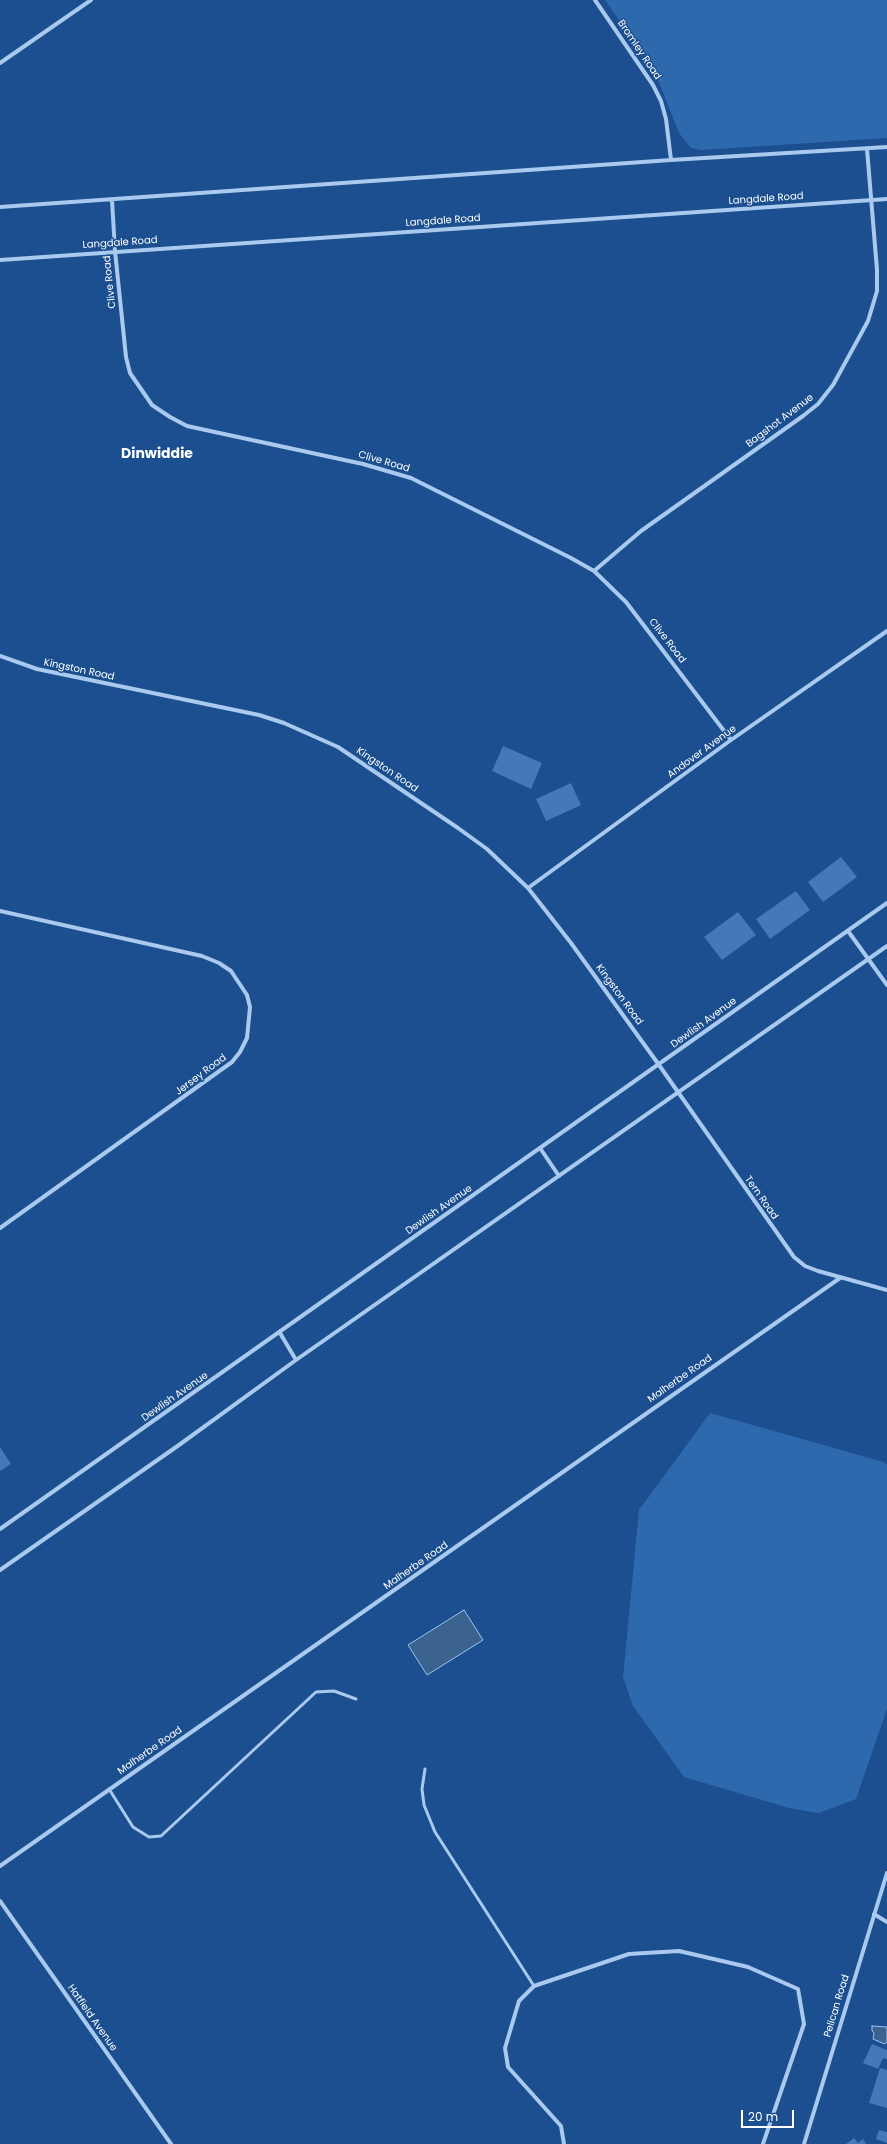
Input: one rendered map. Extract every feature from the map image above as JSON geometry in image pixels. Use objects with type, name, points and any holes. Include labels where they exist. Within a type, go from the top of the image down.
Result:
[{"type":"street","points":[[0,63],[91,0]]},
{"type":"street","name":"Bromley Road","points":[[595,0],[654,85],[661,101],[666,119],[671,160]]},
{"type":"street","points":[[0,207],[671,160],[887,147]]},
{"type":"street","name":"Bagshot Avenue","points":[[594,571],[641,531],[803,416],[818,404],[833,385],[868,321],[877,291],[877,270],[866,149]]},
{"type":"street","name":"Langdale Road","points":[[0,260],[887,199]]},
{"type":"street","name":"Clive Road","points":[[112,200],[114,251],[126,358],[130,373],[152,405],[170,417],[188,426],[209,432],[363,464],[410,478],[572,558],[594,571],[626,602],[731,740]]},
{"type":"street","name":"Andover Avenue","points":[[528,888],[731,740],[887,630]]},
{"type":"street","name":"Kingston Road","points":[[0,656],[37,670],[259,715],[310,734],[338,747],[487,849],[528,888],[571,943],[659,1065]]},
{"type":"street","name":"Dewlish Avenue","points":[[0,1528],[280,1333],[887,903]]},
{"type":"street","name":"Jersey Road","points":[[0,911],[202,956],[219,963],[231,971],[247,995],[250,1007],[246,1038],[240,1052],[232,1062],[0,1228]]},
{"type":"street","points":[[848,931],[887,985]]},
{"type":"street","points":[[0,1570],[179,1445],[296,1360],[887,946]]},
{"type":"street","name":"Tern Road","points":[[659,1065],[794,1257],[805,1266],[840,1278],[887,1290]]},
{"type":"street","points":[[540,1148],[559,1176]]},
{"type":"street","name":"Malherbe Road","points":[[0,1866],[840,1278]]},
{"type":"street","points":[[280,1333],[296,1360]]},
{"type":"street","name":"Pelican Road","points":[[804,2144],[887,1873]]},
{"type":"street","name":"Hatfield Avenue","points":[[0,1901],[171,2144]]},
{"type":"street","points":[[874,1914],[887,1922]]},
{"type":"street","points":[[564,2144],[561,2126],[508,2067],[505,2048],[519,2001],[534,1986],[629,1954],[679,1951],[748,1967],[798,1989],[804,2024],[763,2144]]},
{"type":"lane","points":[[109,1790],[133,1827],[149,1837],[161,1836],[316,1692],[334,1691],[356,1699]]},
{"type":"lane","points":[[425,1769],[422,1789],[424,1805],[436,1832],[534,1986]]},
{"type":"shaded area","points":[[605,0],[887,0],[887,138],[701,150],[691,148],[679,133],[654,70]]},
{"type":"shaded area","points":[[710,1413],[884,1462],[887,1465],[887,1709],[856,1799],[819,1813],[789,1808],[684,1777],[633,1706],[623,1677],[639,1510]]},
{"type":"shaded area","points":[[464,1610],[483,1640],[427,1675],[408,1645]]},
{"type":"shaded area","points":[[872,2026],[887,2027],[887,2042],[885,2044],[873,2039],[874,2033],[872,2031]]},
{"type":"building","points":[[503,746],[542,763],[531,789],[492,771]]},
{"type":"building","points":[[571,783],[581,805],[546,821],[536,799]]},
{"type":"building","points":[[841,857],[857,877],[823,902],[808,882]]},
{"type":"building","points":[[796,891],[810,910],[770,939],[756,919]]},
{"type":"building","points":[[738,912],[756,935],[722,960],[704,937]]},
{"type":"building","points":[[0,1447],[11,1464],[0,1471]]},
{"type":"building","points":[[872,2044],[887,2050],[887,2059],[883,2058],[878,2069],[863,2063]]},
{"type":"building","points":[[880,2068],[887,2070],[887,2108],[869,2103]]},
{"type":"building","points":[[879,2130],[887,2132],[887,2143],[876,2139]]},
{"type":"building","points":[[854,2138],[858,2143],[863,2139],[866,2144],[846,2144]]},
{"type":"district","name":"Dinwiddie","points":[[157,454]]}]
